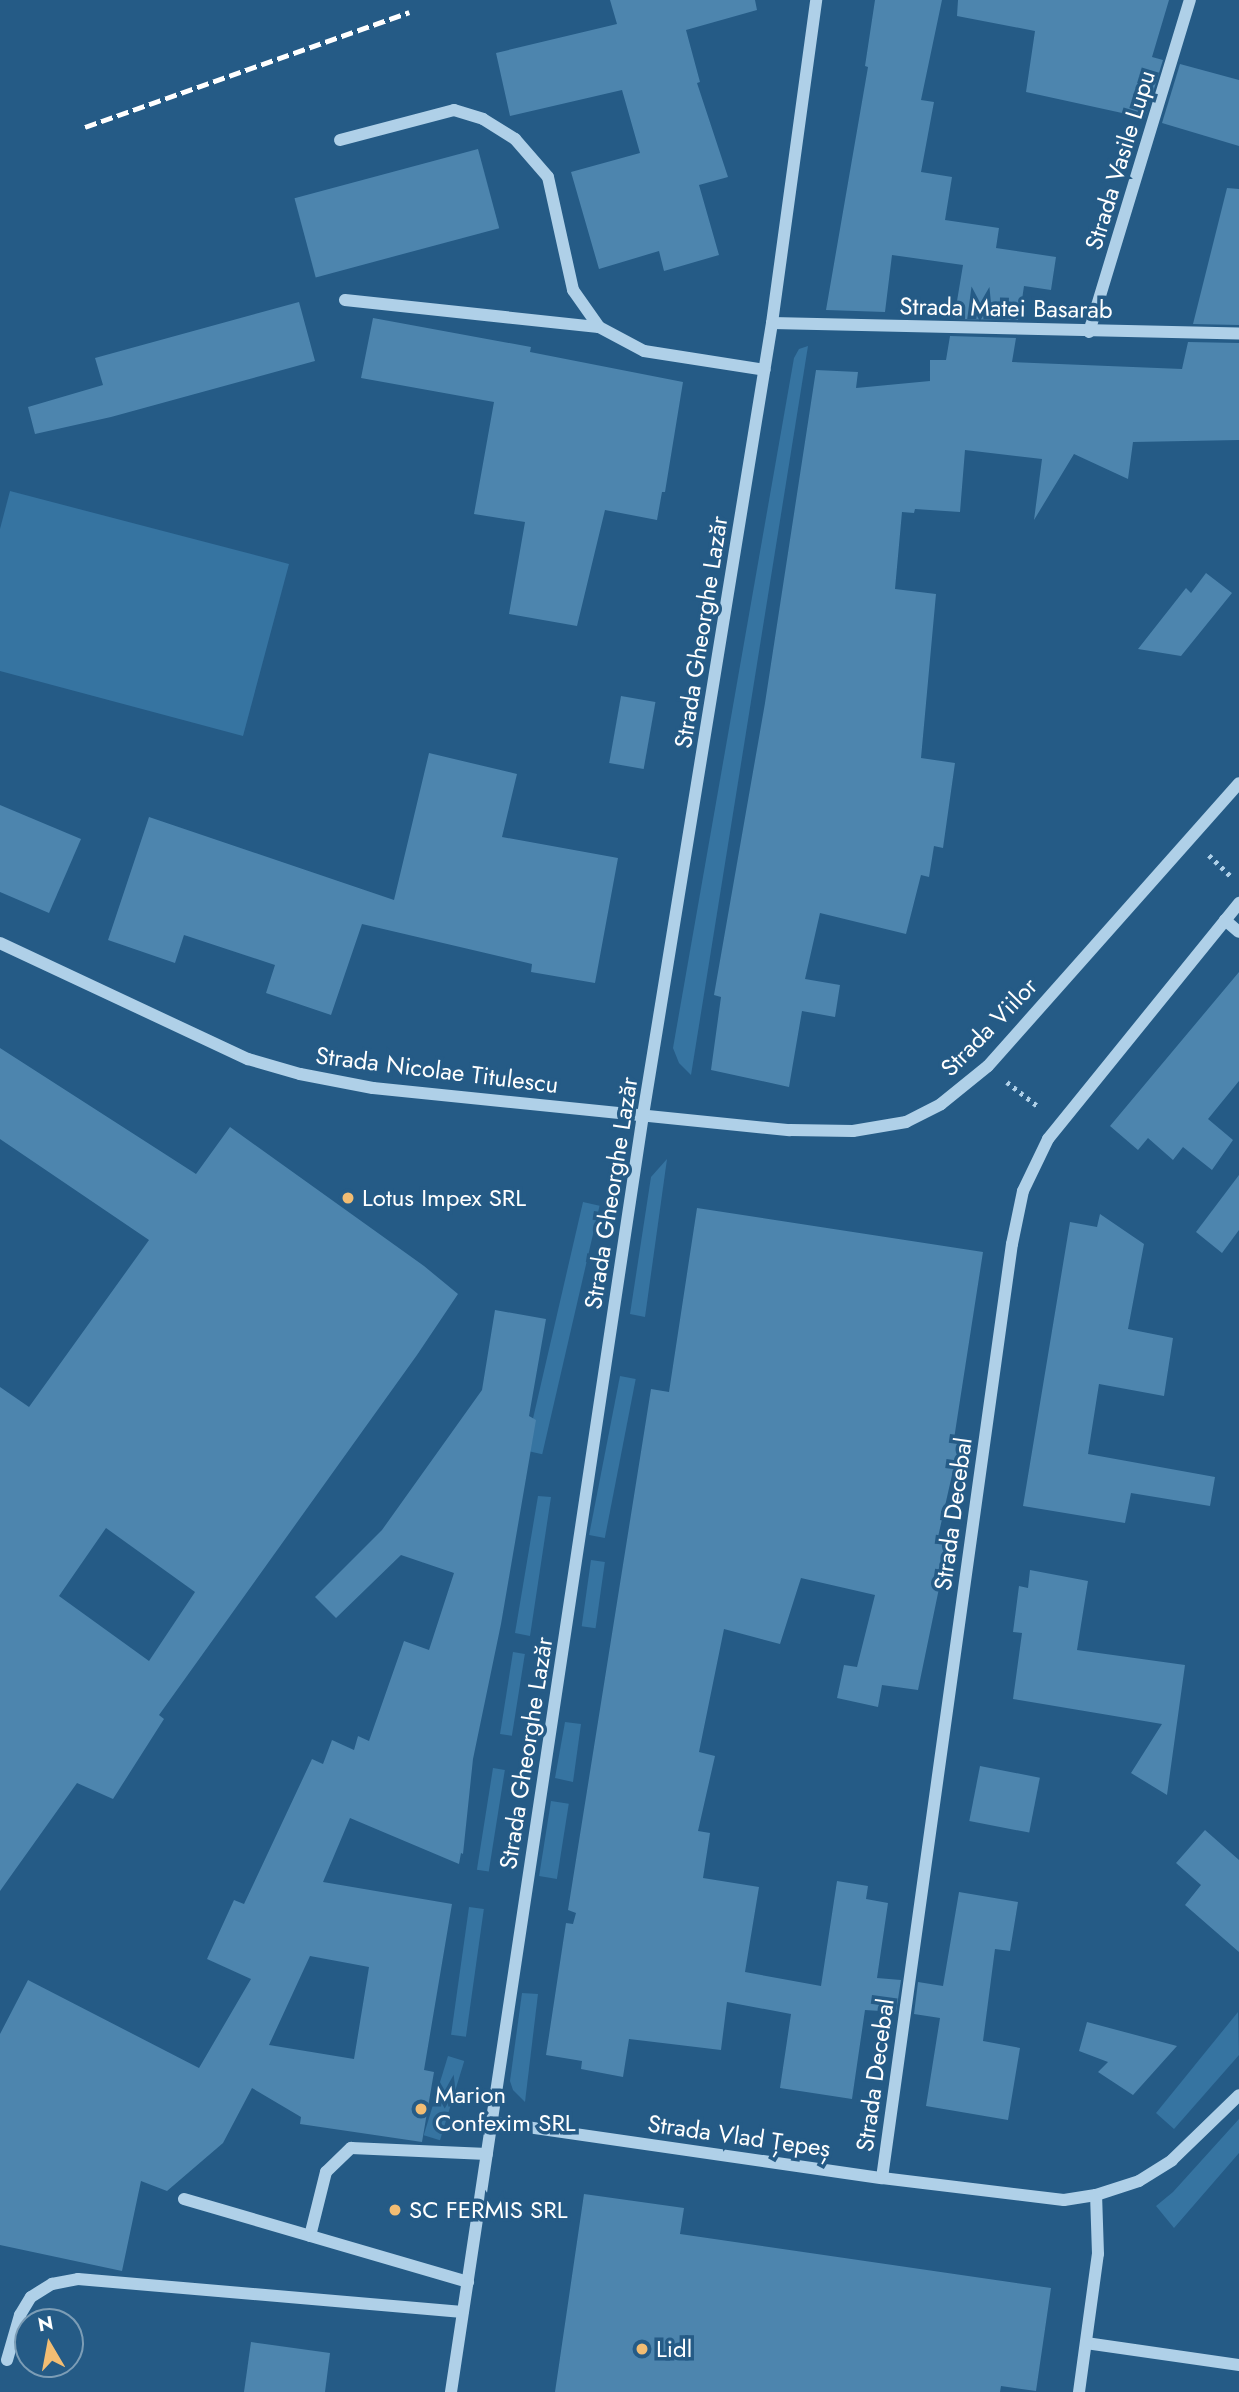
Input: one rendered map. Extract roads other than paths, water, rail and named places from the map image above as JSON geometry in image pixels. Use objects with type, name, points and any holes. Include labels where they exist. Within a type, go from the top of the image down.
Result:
[{"type":"street","name":"Strada Gheorghe Lazăr","points":[[451,2392],[643,1115],[765,370],[816,0]]},
{"type":"street","name":"Strada Vasile Lupu","points":[[1089,332],[1190,0]]},
{"type":"street","points":[[340,140],[454,110],[483,119],[515,139],[548,177],[573,289],[599,327]]},
{"type":"street","points":[[345,300],[599,327],[644,351],[765,370]]},
{"type":"street","name":"Strada Matei Basarab","points":[[772,323],[1239,334]]},
{"type":"street","name":"Strada Viilor","points":[[643,1115],[790,1130],[853,1131],[906,1122],[941,1104],[988,1066],[1239,783]]},
{"type":"street","name":"Strada Decebal","points":[[882,2178],[1012,1244],[1023,1191],[1048,1139],[1239,903]]},
{"type":"street","points":[[1225,920],[1239,932]]},
{"type":"street","name":"Strada Nicolae Titulescu","points":[[0,943],[248,1059],[300,1074],[373,1088],[643,1115]]},
{"type":"street","name":"Strada Vlad Țepeș","points":[[492,2122],[882,2178],[1064,2200],[1096,2195],[1139,2181],[1172,2160],[1239,2095]]},
{"type":"street","points":[[310,2236],[326,2172],[351,2148],[487,2154]]},
{"type":"street","points":[[1079,2392],[1098,2253],[1096,2195]]},
{"type":"street","points":[[184,2199],[468,2282]]},
{"type":"street","points":[[7,2360],[20,2315],[31,2297],[52,2284],[78,2279],[463,2312]]},
{"type":"street","points":[[1086,2343],[1239,2365]]},
{"type":"railway","points":[[85,127],[409,12]]},
{"type":"place","name":"Lotus Impex SRL","points":[[348,1198]]},
{"type":"place","name":"Marion Confexim SRL","points":[[421,2109]]},
{"type":"place","name":"SC FERMIS SRL","points":[[395,2210]]},
{"type":"place","name":"Lidl","points":[[642,2349]]}]
